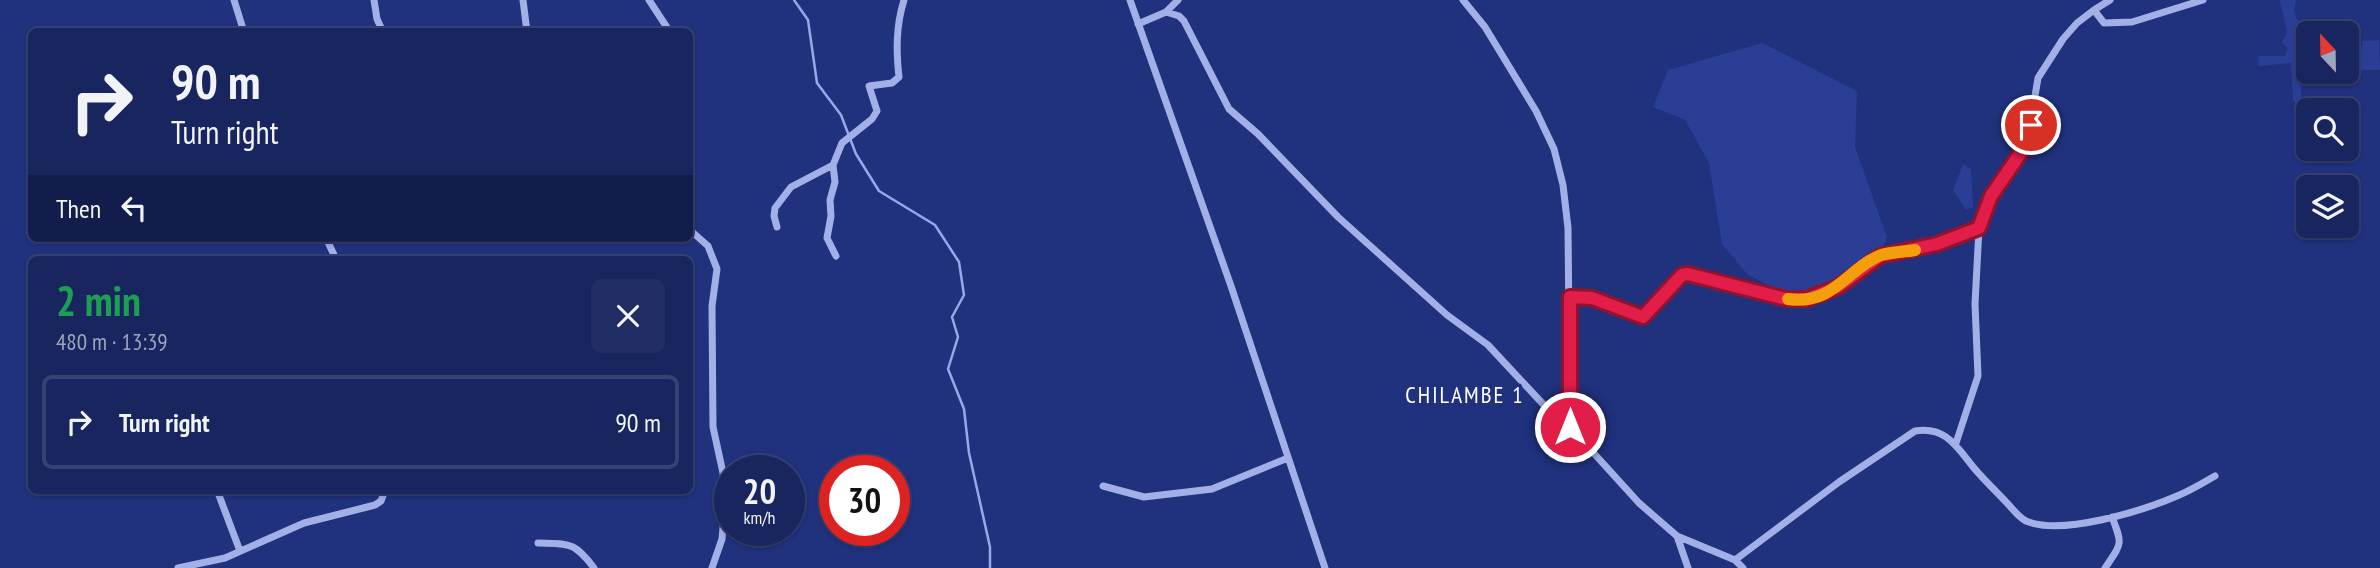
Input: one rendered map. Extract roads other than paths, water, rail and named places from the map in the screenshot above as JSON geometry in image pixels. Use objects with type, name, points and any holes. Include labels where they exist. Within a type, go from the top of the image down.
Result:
[{"type":"street","points":[[234,0],[243,28]]},
{"type":"street","points":[[374,0],[381,28]]},
{"type":"street","points":[[523,0],[526,28]]},
{"type":"street","points":[[649,0],[667,28]]},
{"type":"street","points":[[835,256],[827,238],[831,216],[830,200],[835,182],[833,165],[842,144],[872,119],[877,111],[869,86],[892,83],[898,77],[897,30],[904,0]]},
{"type":"street","points":[[1130,0],[1231,286],[1325,568]]},
{"type":"street","points":[[1138,23],[1166,12],[1178,0]]},
{"type":"street","points":[[1463,0],[1490,36],[1536,111],[1554,149],[1566,206],[1570,297],[1570,427]]},
{"type":"street","points":[[1956,443],[1978,376],[1975,304],[1979,228],[1991,196],[2028,138],[2038,78],[2063,39],[2077,23],[2110,0]]},
{"type":"street","points":[[2094,10],[2104,23],[2132,22],[2203,0]]},
{"type":"street","points":[[1166,12],[1179,16],[1184,21],[1219,93],[1237,117],[1258,134],[1283,163],[1338,217],[1447,315],[1488,345],[1543,404],[1570,427],[1639,503],[1677,536],[1735,560],[1743,568]]},
{"type":"street","points":[[777,227],[775,208],[791,187],[833,165]]},
{"type":"street","points":[[1570,297],[1592,298],[1643,317],[1682,275],[1688,274],[1786,299],[1807,299],[1838,287],[1880,256],[1937,244],[1979,228]]},
{"type":"street","points":[[693,233],[708,246],[717,269],[712,306],[713,427],[723,473],[725,505],[722,539],[712,568]]},
{"type":"street","points":[[1735,560],[1915,430],[1928,429],[1956,443],[1974,468],[2020,517],[2028,522],[2061,526],[2112,517],[2179,496],[2215,476]]},
{"type":"street","points":[[1104,485],[1144,497],[1212,489],[1288,458]]},
{"type":"street","points":[[218,494],[240,551]]},
{"type":"street","points":[[178,568],[212,562],[304,523],[375,505],[381,501],[383,494]]},
{"type":"street","points":[[2105,568],[2121,540],[2112,517]]},
{"type":"street","points":[[1677,536],[1688,568]]},
{"type":"street","points":[[538,543],[574,546],[594,568]]},
{"type":"waterway","points":[[794,0],[808,20],[817,83],[841,115],[856,154],[879,191],[935,225],[959,262],[964,295],[952,317],[958,337],[948,369],[964,409],[969,453],[990,547],[990,568]]},
{"type":"district","name":"CHILAMBE 1","points":[[1465,394]]}]
